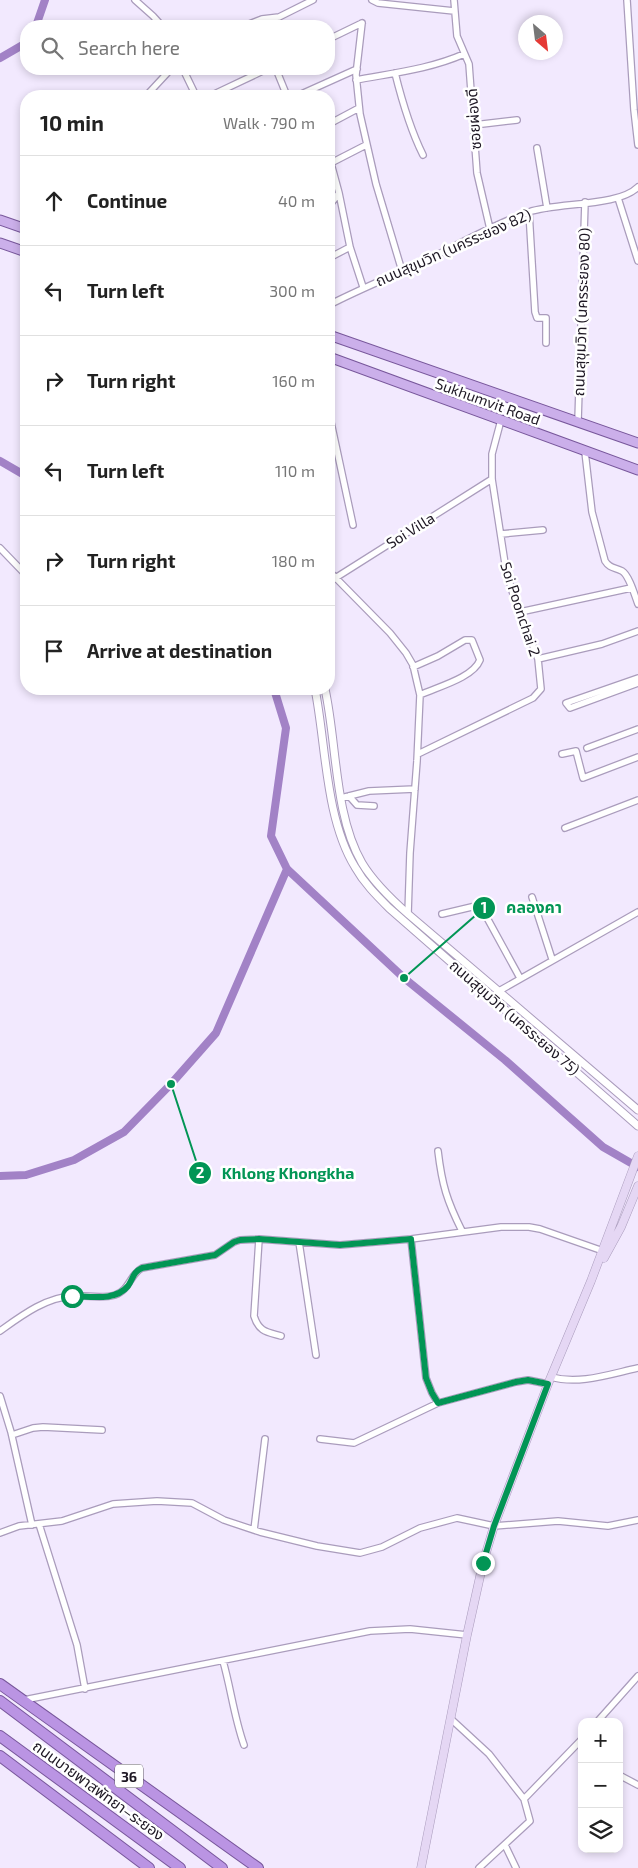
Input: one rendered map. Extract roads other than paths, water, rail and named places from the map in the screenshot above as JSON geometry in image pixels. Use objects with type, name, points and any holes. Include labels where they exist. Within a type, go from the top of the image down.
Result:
[{"type":"highway","name":"ถนนบายพาสพัทยา–ระยอง","points":[[0,1684],[258,1868]]},
{"type":"highway","name":"ถนนบายพาสพัทยา–ระยอง","points":[[0,1701],[222,1868]]},
{"type":"highway","name":"ถนนบายพาสพัทยา–ระยอง","points":[[0,1736],[180,1868]]},
{"type":"highway","name":"ถนนบายพาสพัทยา–ระยอง","points":[[0,1756],[149,1868]]},
{"type":"main road","points":[[0,220],[20,227]]},
{"type":"main road","points":[[0,242],[20,250]]},
{"type":"main road","name":"Sukhumvit Road","points":[[335,337],[638,443]]},
{"type":"main road","name":"Sukhumvit Road","points":[[335,359],[638,470]]},
{"type":"main road","points":[[421,1868],[467,1635],[483,1563],[494,1526],[549,1381],[591,1281],[638,1156]]},
{"type":"main road","points":[[591,1281],[621,1227],[638,1186]]},
{"type":"street","points":[[135,0],[157,20]]},
{"type":"street","points":[[259,20],[280,17],[313,0]]},
{"type":"street","points":[[372,0],[378,3],[398,3],[454,11]]},
{"type":"street","name":"ซอยผ่องดี","points":[[454,0],[457,36],[469,64],[477,173],[490,229]]},
{"type":"street","points":[[627,0],[638,146]]},
{"type":"street","points":[[335,36],[362,23],[356,80],[360,108],[366,145],[376,184],[402,271]]},
{"type":"street","points":[[356,80],[436,65],[464,54]]},
{"type":"street","points":[[310,90],[357,69]]},
{"type":"street","points":[[395,73],[408,120],[423,155]]},
{"type":"street","points":[[152,90],[165,75]]},
{"type":"street","points":[[187,75],[193,90]]},
{"type":"street","points":[[222,90],[254,75]]},
{"type":"street","points":[[278,75],[285,90]]},
{"type":"street","points":[[335,121],[360,108]]},
{"type":"street","points":[[474,125],[517,120]]},
{"type":"street","points":[[335,160],[366,145]]},
{"type":"street","points":[[537,148],[548,208]]},
{"type":"street","points":[[335,182],[350,248],[363,287]]},
{"type":"street","name":"ถนนสุขุมวิท (นครระยอง 82)","points":[[335,302],[363,287],[529,212],[618,198],[631,193],[638,187]]},
{"type":"street","points":[[335,197],[338,193]]},
{"type":"street","points":[[618,198],[638,261]]},
{"type":"street","name":"ถนนสุขุมวิท (นครระยอง 80)","points":[[578,421],[585,202]]},
{"type":"street","points":[[529,212],[535,312],[537,318],[546,318],[546,343]]},
{"type":"street","points":[[335,255],[350,248]]},
{"type":"street","name":"Soi Poonchai 2","points":[[418,754],[536,696],[542,686],[538,659],[506,570],[492,479],[492,454],[501,420]]},
{"type":"street","points":[[335,441],[353,525]]},
{"type":"street","points":[[585,452],[592,512],[605,561],[610,566],[624,572],[638,604]]},
{"type":"street","name":"Soi Villa","points":[[336,577],[492,479]]},
{"type":"street","points":[[501,534],[543,530]]},
{"type":"street","points":[[0,548],[20,569]]},
{"type":"street","points":[[336,577],[390,633],[406,653],[413,667],[420,695],[408,914]]},
{"type":"street","points":[[520,612],[631,588]]},
{"type":"street","points":[[538,659],[602,644],[638,631]]},
{"type":"street","points":[[413,667],[438,656],[465,640],[472,640],[480,660],[477,666],[463,676],[420,695]]},
{"type":"street","points":[[634,683],[566,704],[570,708],[634,683],[638,678]]},
{"type":"street","name":"ถนนสุขุมวิท (นครระยอง 75)","points":[[316,695],[335,816],[342,841],[354,866],[367,885],[389,908],[638,1126]]},
{"type":"street","name":"ถนนสุขุมวิท (นครระยอง 75)","points":[[327,695],[345,797],[350,840],[373,880],[408,914],[638,1110]]},
{"type":"street","points":[[587,748],[638,729]]},
{"type":"street","points":[[562,754],[576,751],[583,778],[638,757]]},
{"type":"street","points":[[345,797],[369,790],[415,789]]},
{"type":"street","points":[[345,797],[357,804],[374,806]]},
{"type":"street","points":[[565,828],[638,800]]},
{"type":"street","points":[[532,897],[552,959]]},
{"type":"street","points":[[442,914],[480,905],[520,978]]},
{"type":"street","points":[[499,991],[552,959],[638,912]]},
{"type":"street","points":[[438,1151],[441,1179],[448,1202],[462,1231]]},
{"type":"street","points":[[0,1332],[20,1317],[50,1300],[72,1296],[116,1295],[129,1285],[135,1273],[142,1268],[215,1255],[240,1240],[259,1239],[340,1245],[411,1239],[501,1227],[529,1227],[550,1232],[602,1251]]},
{"type":"street","points":[[259,1239],[254,1316],[257,1326],[281,1336]]},
{"type":"street","points":[[411,1239],[426,1378],[438,1403]]},
{"type":"street","points":[[299,1242],[316,1355]]},
{"type":"street","points":[[320,1439],[354,1442],[438,1403],[516,1382],[528,1380],[570,1381],[638,1368]]},
{"type":"street","points":[[0,1396],[12,1435],[32,1525]]},
{"type":"street","points":[[12,1435],[33,1428],[102,1430]]},
{"type":"street","points":[[254,1530],[265,1439]]},
{"type":"street","points":[[0,1534],[19,1526],[62,1521],[113,1504],[157,1501],[192,1503],[224,1520],[254,1530],[317,1546],[360,1553],[382,1547],[420,1528],[457,1518],[494,1526],[558,1521],[608,1526],[638,1520]]},
{"type":"street","points":[[39,1524],[76,1645],[85,1689]]},
{"type":"street","points":[[22,1701],[370,1631],[410,1629],[467,1635]]},
{"type":"street","points":[[223,1661],[231,1688],[236,1721],[244,1745]]},
{"type":"street","points":[[601,1718],[638,1676]]},
{"type":"street","points":[[451,1719],[490,1754],[524,1798],[530,1821],[479,1868]]},
{"type":"street","points":[[524,1798],[578,1743]]},
{"type":"street","points":[[623,1777],[638,1785]]},
{"type":"street","points":[[505,1845],[516,1868]]},
{"type":"waterway","points":[[38,20],[45,0]]},
{"type":"waterway","points":[[0,58],[20,46]]},
{"type":"waterway","points":[[0,461],[20,473]]},
{"type":"waterway","points":[[276,695],[286,728],[271,836],[287,869],[404,978],[505,1060],[603,1147],[638,1167]]},
{"type":"waterway","points":[[0,1176],[26,1175],[74,1160],[124,1132],[171,1084],[216,1033],[287,869]]},
{"type":"place","name":"คลองคา","points":[[404,978]]},
{"type":"place","name":"Khlong Khongkha","points":[[171,1084]]}]
